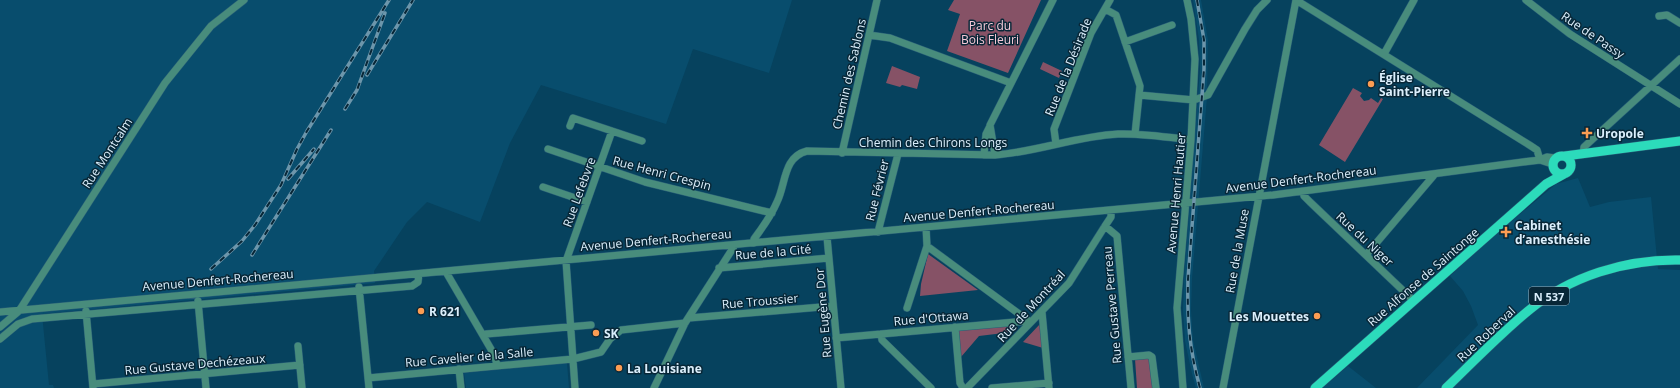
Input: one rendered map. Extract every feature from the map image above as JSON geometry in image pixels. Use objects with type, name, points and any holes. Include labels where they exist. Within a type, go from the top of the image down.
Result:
[{"type":"main road","points":[[1583,154],[1568,171],[1559,174],[1554,163],[1560,156],[1680,141]]},
{"type":"main road","points":[[1565,156],[1571,162],[1568,171]]},
{"type":"main road","name":"Rue Alfonse de Saintonge","points":[[1546,184],[1554,163]]},
{"type":"main road","name":"Rue Alfonse de Saintonge","points":[[1315,388],[1546,184],[1568,171]]},
{"type":"main road","name":"Rue Roberval","points":[[1446,388],[1529,310],[1563,288],[1584,278],[1612,268],[1650,261],[1680,260]]},
{"type":"street","name":"Rue Montcalm","points":[[0,327],[19,310],[165,83],[211,26],[244,0]]},
{"type":"street","name":"Chemin des Sablons","points":[[842,153],[877,0]]},
{"type":"street","points":[[984,155],[986,134],[990,125],[1053,0]]},
{"type":"street","name":"Rue de la Désirade","points":[[1056,144],[1054,129],[1091,33],[1110,0]]},
{"type":"street","name":"Avenue Henri Hautier","points":[[1183,388],[1177,308],[1194,100],[1194,40],[1187,0]]},
{"type":"street","points":[[1139,95],[1194,100],[1208,95],[1245,29],[1257,10],[1267,0]]},
{"type":"street","points":[[1296,0],[1384,54],[1456,101],[1531,146],[1537,150],[1540,160]]},
{"type":"street","name":"Rue de la Muse","points":[[1223,388],[1296,0]]},
{"type":"street","points":[[1384,54],[1414,0]]},
{"type":"street","name":"Rue de Passy","points":[[1526,0],[1570,34],[1680,104]]},
{"type":"street","points":[[1105,8],[1116,15],[1140,86],[1135,134]]},
{"type":"street","points":[[1659,16],[1667,15],[1680,23]]},
{"type":"street","points":[[1125,42],[1172,25]]},
{"type":"street","points":[[869,35],[890,38],[1011,83]]},
{"type":"street","points":[[1583,154],[1584,147],[1680,59]]},
{"type":"street","points":[[570,126],[573,118],[642,141]]},
{"type":"street","points":[[990,125],[995,155]]},
{"type":"street","name":"Rue Lefebvre","points":[[566,261],[612,131]]},
{"type":"street","name":"Chemin des Chirons Longs","points":[[754,243],[754,239],[779,200],[784,177],[794,158],[800,153],[807,151],[842,153],[995,155],[1016,154],[1056,144],[1117,134],[1135,134],[1191,140]]},
{"type":"street","name":"Rue Henri Crespin","points":[[548,149],[644,182],[772,213]]},
{"type":"street","name":"Rue Février","points":[[878,232],[898,154]]},
{"type":"street","name":"Avenue Denfert-Rochereau","points":[[0,312],[1258,197],[1540,160],[1544,158],[1554,163]]},
{"type":"street","points":[[1366,255],[1436,174]]},
{"type":"street","points":[[543,187],[587,202]]},
{"type":"street","name":"Rue du Niger","points":[[1303,192],[1304,196],[1310,202],[1414,301]]},
{"type":"street","name":"Rue de Montréal","points":[[967,388],[1069,283],[1111,216],[1111,210]]},
{"type":"street","name":"Rue Gustave Perreau","points":[[1105,226],[1117,236],[1131,388]]},
{"type":"street","points":[[907,308],[927,246],[926,227]]},
{"type":"street","name":"Rue Eugène Dor","points":[[827,236],[841,388]]},
{"type":"street","points":[[654,388],[687,321],[719,268],[735,245]]},
{"type":"street","points":[[927,246],[1030,322]]},
{"type":"street","name":"Rue de la Cité","points":[[719,268],[829,258]]},
{"type":"street","points":[[566,261],[575,388]]},
{"type":"street","points":[[446,272],[495,356],[498,366]]},
{"type":"street","name":"Avenue Denfert-Rochereau","points":[[0,339],[18,324],[32,319],[412,286],[418,282],[419,274]]},
{"type":"street","points":[[359,280],[369,388]]},
{"type":"street","points":[[197,294],[206,388]]},
{"type":"street","points":[[86,304],[93,386]]},
{"type":"street","name":"Rue Troussier","points":[[573,359],[601,352],[610,339],[620,330],[687,321],[833,306]]},
{"type":"street","points":[[992,388],[1049,385],[1042,312]]},
{"type":"street","name":"Rue d'Ottawa","points":[[836,338],[1030,322]]},
{"type":"street","points":[[483,335],[591,325]]},
{"type":"street","points":[[955,327],[960,384],[963,388]]},
{"type":"street","points":[[881,334],[882,340],[931,388]]},
{"type":"street","points":[[298,346],[302,388]]},
{"type":"street","points":[[1128,357],[1149,355],[1152,357],[1156,388]]},
{"type":"street","name":"Rue Cavelier de la Salle","points":[[368,378],[573,359]]},
{"type":"street","name":"Rue Gustave Dechézeaux","points":[[93,386],[300,365]]},
{"type":"street","points":[[459,370],[461,388]]},
{"type":"shaded area","points":[[0,0],[792,0],[769,73],[693,49],[666,124],[541,85],[510,143],[480,222],[427,202],[407,222],[374,271],[375,283],[42,314],[49,385],[53,385],[54,388],[0,388]]},
{"type":"shaded area","points":[[1193,0],[1201,0],[1208,40],[1207,97],[1192,279],[1191,310],[1193,340],[1204,388],[1196,388],[1192,374],[1185,341],[1183,310],[1184,278],[1200,69],[1199,40]]},
{"type":"shaded area","points":[[1578,178],[1590,207],[1609,202],[1651,197],[1658,269],[1680,270],[1680,388],[1417,388],[1478,325],[1471,306],[1463,291],[1450,276],[1484,244],[1556,184]]},
{"type":"shaded area","points":[[567,363],[569,388],[466,388],[464,373]]},
{"type":"shaded area","points":[[1348,366],[1376,388],[1322,388]]},
{"type":"green space","name":"Parc du Bois Fleuri","points":[[954,0],[1041,0],[1008,73],[947,51],[960,14],[948,10]]},
{"type":"green space","points":[[1043,62],[1062,71],[1059,78],[1040,69]]},
{"type":"green space","points":[[892,66],[920,77],[917,89],[902,85],[900,87],[886,83]]},
{"type":"green space","points":[[1353,88],[1362,93],[1360,96],[1364,101],[1371,98],[1378,103],[1381,98],[1383,99],[1345,162],[1319,145]]},
{"type":"green space","points":[[928,254],[978,290],[920,296],[921,284]]},
{"type":"green space","points":[[1040,324],[1043,348],[1023,342]]},
{"type":"green space","points":[[1012,325],[1012,332],[979,336],[961,357],[958,330]]},
{"type":"green space","points":[[1149,358],[1154,388],[1137,388],[1135,359]]},
{"type":"railway","points":[[211,269],[242,241],[255,225],[281,185],[297,149],[307,131],[389,0]]},
{"type":"railway","points":[[367,75],[413,0]]},
{"type":"railway","points":[[1197,0],[1204,40],[1204,69],[1188,279],[1188,321],[1191,346],[1200,388]]},
{"type":"railway","points":[[345,109],[357,90],[385,13]]},
{"type":"railway","points":[[252,255],[331,130]]},
{"type":"railway","points":[[288,179],[314,149]]},
{"type":"place","name":"Église Saint-Pierre","points":[[1371,84]]},
{"type":"place","name":"Uropole","points":[[1587,133]]},
{"type":"place","name":"Cabinet d’anesthésie","points":[[1506,232]]},
{"type":"place","name":"R 621","points":[[421,311]]},
{"type":"place","name":"Les Mouettes","points":[[1317,316]]},
{"type":"place","name":"SK","points":[[596,333]]},
{"type":"place","name":"La Louisiane","points":[[619,368]]}]
